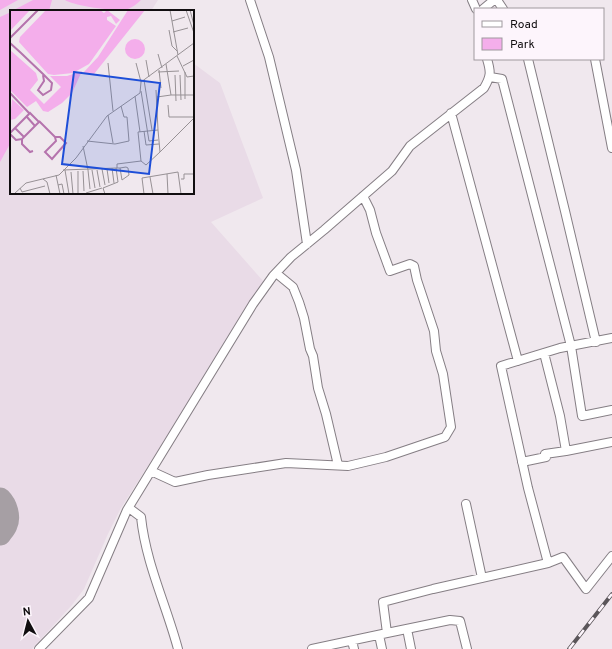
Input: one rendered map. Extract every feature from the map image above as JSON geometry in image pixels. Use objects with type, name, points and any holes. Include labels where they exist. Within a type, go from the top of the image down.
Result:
[{"type":"street","points":[[250,0],[269,57],[296,170],[307,244]]},
{"type":"street","points":[[484,8],[496,0],[502,8]]},
{"type":"street","points":[[40,649],[89,598],[129,508],[253,304],[276,273],[291,257],[392,171],[410,146],[484,88],[490,77],[487,60]]},
{"type":"street","points":[[528,60],[596,342]]},
{"type":"street","points":[[595,60],[612,148]]},
{"type":"street","points":[[490,77],[502,79],[571,346],[582,416],[612,410]]},
{"type":"street","points":[[604,101],[612,99]]},
{"type":"street","points":[[452,113],[518,361]]},
{"type":"street","points":[[151,471],[175,482],[208,475],[286,463],[348,466],[386,457],[445,437],[451,427],[444,374],[436,350],[434,331],[417,280],[414,266],[410,264],[390,270],[376,232],[370,210],[363,196]]},
{"type":"street","points":[[276,273],[293,287],[299,302],[313,356],[318,388],[326,414],[338,465]]},
{"type":"street","points":[[548,563],[522,462],[501,366],[571,346],[612,338]]},
{"type":"street","points":[[544,353],[560,416],[566,451]]},
{"type":"street","points":[[522,462],[546,457],[545,454],[612,442]]},
{"type":"street","points":[[466,504],[482,578]]},
{"type":"street","points":[[129,508],[141,517],[144,538],[154,575],[178,649]]},
{"type":"street","points":[[382,649],[384,602],[433,588],[548,563],[563,557],[586,589],[612,556]]},
{"type":"street","points":[[315,649],[353,645],[383,634],[450,620],[457,620],[460,621],[467,649]]},
{"type":"street","points":[[406,629],[411,649]]},
{"type":"shaded area","points":[[0,0],[158,0],[152,10],[10,10],[10,194],[194,194],[194,64],[220,83],[263,198],[211,222],[264,282],[240,316],[169,433],[121,508],[84,589],[72,605],[32,649],[0,649]]},
{"type":"green space","points":[[0,0],[18,0],[0,10]]},
{"type":"green space","points":[[33,0],[52,0],[49,10],[14,10]]},
{"type":"green space","points":[[65,0],[141,0],[132,7],[123,10],[86,6]]},
{"type":"green space","points":[[10,12],[10,144],[0,162],[0,17]]},
{"type":"taxiway","points":[[0,499],[6,508],[8,518],[6,526],[0,534]]},
{"type":"railway","points":[[569,649],[612,594]]}]
